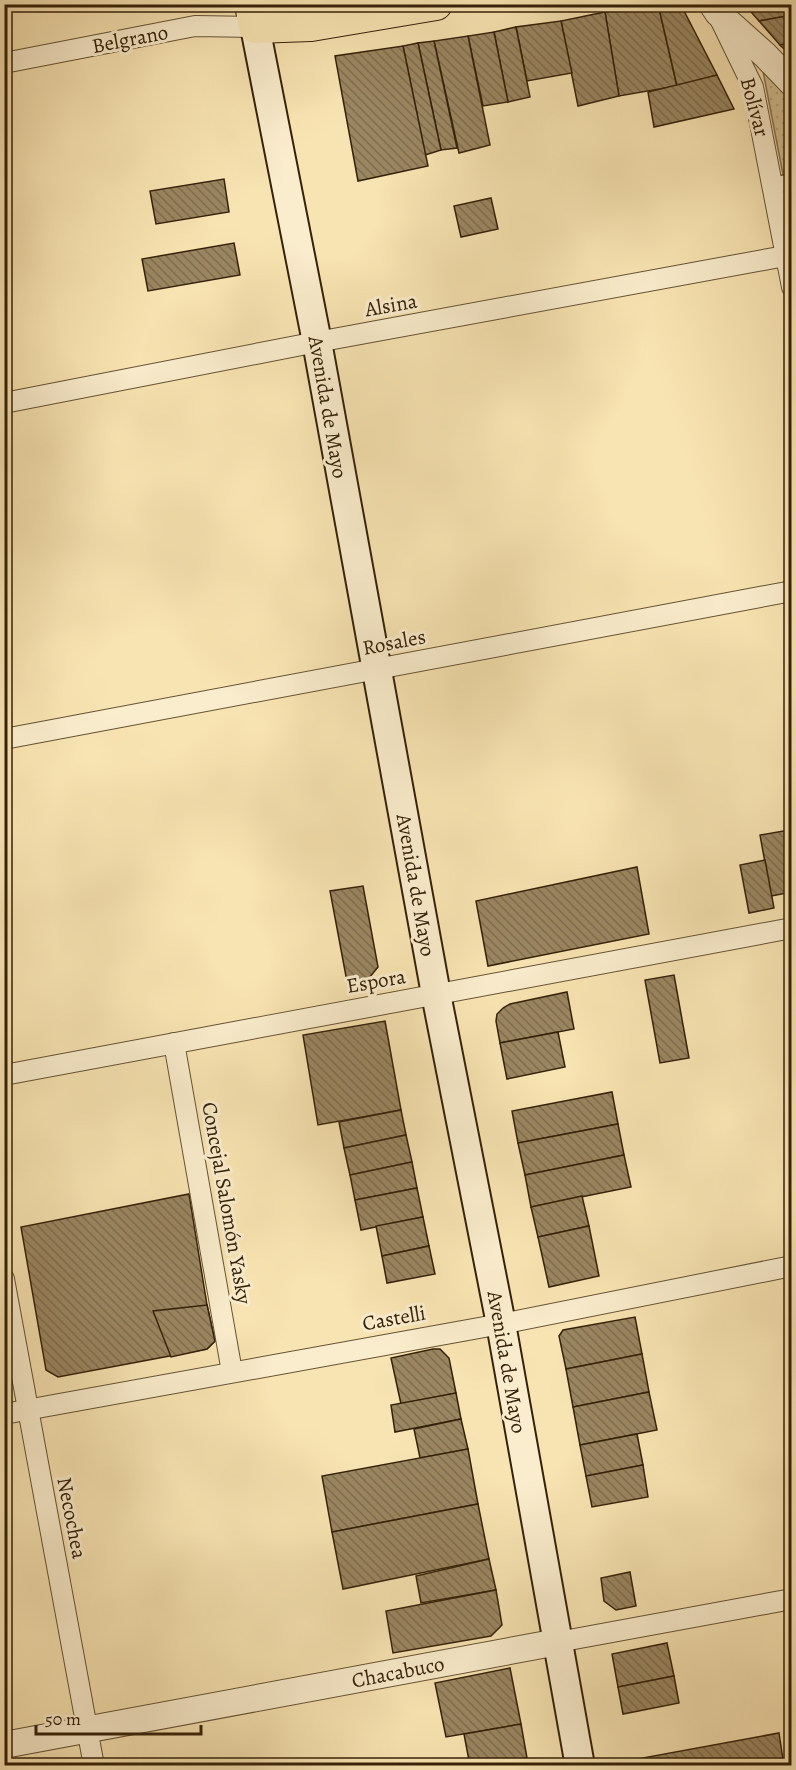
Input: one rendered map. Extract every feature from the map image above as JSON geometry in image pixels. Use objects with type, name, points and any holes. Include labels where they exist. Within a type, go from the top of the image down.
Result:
[{"type":"main road","name":"Belgrano","points":[[253,16],[311,25],[435,4]]},
{"type":"main road","name":"Avenida de Mayo","points":[[253,16],[317,342],[436,994],[501,1324],[580,1766]]},
{"type":"street","points":[[715,9],[792,83]]},
{"type":"street","name":"Bolívar","points":[[715,9],[753,87],[782,184],[786,256],[792,287]]},
{"type":"street","name":"Belgrano","points":[[4,63],[253,16]]},
{"type":"street","name":"Alsina","points":[[4,403],[317,342],[786,256]]},
{"type":"street","name":"Rosales","points":[[4,739],[792,591]]},
{"type":"street","name":"Espora","points":[[4,1075],[792,928]]},
{"type":"street","name":"Concejal Salomón Yasky","points":[[174,1043],[232,1372]]},
{"type":"street","name":"Castelli","points":[[4,1414],[501,1324],[792,1266]]},
{"type":"street","name":"Necochea","points":[[4,1279],[94,1766]]},
{"type":"street","name":"Chacabuco","points":[[4,1745],[792,1599]]},
{"type":"shaded area","points":[[763,71],[769,74],[791,98],[791,189],[786,190]]},
{"type":"building","points":[[658,4],[677,86],[619,96],[605,12]]},
{"type":"building","points":[[658,4],[676,4],[683,9],[717,75],[677,86]]},
{"type":"building","points":[[744,4],[792,4],[792,15],[759,21]]},
{"type":"building","points":[[605,12],[619,96],[578,106],[561,21]]},
{"type":"building","points":[[792,15],[792,43],[780,45],[759,21]]},
{"type":"building","points":[[561,21],[572,73],[527,81],[516,27]]},
{"type":"building","points":[[516,27],[530,97],[508,102],[494,32]]},
{"type":"building","points":[[494,32],[508,102],[483,106],[468,36]]},
{"type":"building","points":[[468,36],[490,145],[459,153],[434,41]]},
{"type":"building","points":[[434,41],[457,148],[441,150],[418,43]]},
{"type":"building","points":[[418,43],[441,150],[425,155],[403,46]]},
{"type":"building","points":[[792,43],[792,57],[780,45]]},
{"type":"building","points":[[403,46],[428,166],[358,181],[335,56]]},
{"type":"building","points":[[717,75],[734,109],[654,127],[648,92]]},
{"type":"building","points":[[224,179],[229,212],[156,224],[150,191]]},
{"type":"building","points":[[491,198],[498,229],[461,237],[454,206]]},
{"type":"building","points":[[234,243],[240,275],[148,291],[142,259]]},
{"type":"building","points":[[789,830],[792,845],[792,892],[771,896],[760,835]]},
{"type":"building","points":[[765,860],[774,908],[749,913],[740,865]]},
{"type":"building","points":[[637,867],[649,934],[488,966],[476,901]]},
{"type":"building","points":[[363,886],[378,967],[364,984],[348,987],[330,891]]},
{"type":"building","points":[[674,975],[689,1058],[660,1063],[645,980]]},
{"type":"building","points":[[567,992],[574,1029],[500,1043],[496,1021],[497,1014],[503,1008],[510,1004]]},
{"type":"building","points":[[385,1021],[401,1110],[318,1125],[303,1035]]},
{"type":"building","points":[[558,1032],[565,1067],[507,1079],[500,1043]]},
{"type":"building","points":[[612,1092],[618,1124],[518,1143],[512,1111]]},
{"type":"building","points":[[401,1110],[406,1135],[344,1148],[339,1122]]},
{"type":"building","points":[[618,1124],[624,1155],[525,1175],[518,1143]]},
{"type":"building","points":[[406,1135],[412,1162],[350,1175],[344,1148]]},
{"type":"building","points":[[624,1155],[631,1187],[531,1207],[525,1175]]},
{"type":"building","points":[[412,1162],[417,1188],[355,1200],[350,1175]]},
{"type":"building","points":[[417,1188],[423,1217],[361,1230],[355,1200]]},
{"type":"building","points":[[189,1194],[215,1341],[207,1349],[58,1377],[46,1370],[21,1227]]},
{"type":"building","points":[[582,1196],[589,1226],[538,1237],[531,1207]]},
{"type":"building","points":[[423,1217],[429,1246],[382,1256],[376,1226]]},
{"type":"building","points":[[589,1226],[599,1276],[549,1287],[538,1237]]},
{"type":"building","points":[[429,1246],[435,1274],[387,1283],[382,1256]]},
{"type":"building","points":[[207,1305],[215,1341],[207,1349],[171,1357],[153,1311]]},
{"type":"building","points":[[635,1317],[642,1354],[566,1369],[559,1336],[563,1330]]},
{"type":"building","points":[[440,1349],[449,1358],[456,1393],[401,1404],[391,1358]]},
{"type":"building","points":[[642,1354],[649,1392],[573,1407],[566,1369]]},
{"type":"building","points":[[649,1392],[657,1430],[580,1445],[573,1407]]},
{"type":"building","points":[[456,1393],[461,1419],[395,1432],[391,1405]]},
{"type":"building","points":[[461,1419],[468,1449],[420,1458],[414,1429]]},
{"type":"building","points":[[637,1434],[643,1465],[586,1476],[580,1445]]},
{"type":"building","points":[[468,1449],[478,1504],[332,1532],[322,1476]]},
{"type":"building","points":[[643,1465],[648,1497],[592,1507],[586,1476]]},
{"type":"building","points":[[478,1504],[489,1559],[343,1589],[332,1532]]},
{"type":"building","points":[[489,1559],[496,1590],[421,1603],[416,1576]]},
{"type":"building","points":[[630,1572],[636,1606],[616,1610],[604,1601],[601,1578]]},
{"type":"building","points":[[496,1590],[502,1625],[491,1636],[393,1653],[386,1611]]},
{"type":"building","points":[[667,1643],[674,1676],[618,1687],[612,1654]]},
{"type":"building","points":[[510,1668],[521,1724],[446,1737],[435,1683]]},
{"type":"building","points":[[674,1676],[679,1703],[623,1714],[618,1687]]},
{"type":"building","points":[[521,1724],[527,1758],[491,1766],[470,1766],[464,1734]]},
{"type":"building","points":[[779,1733],[784,1766],[638,1766],[637,1759]]},
{"type":"building","points":[[521,1760],[523,1766],[491,1766]]}]
